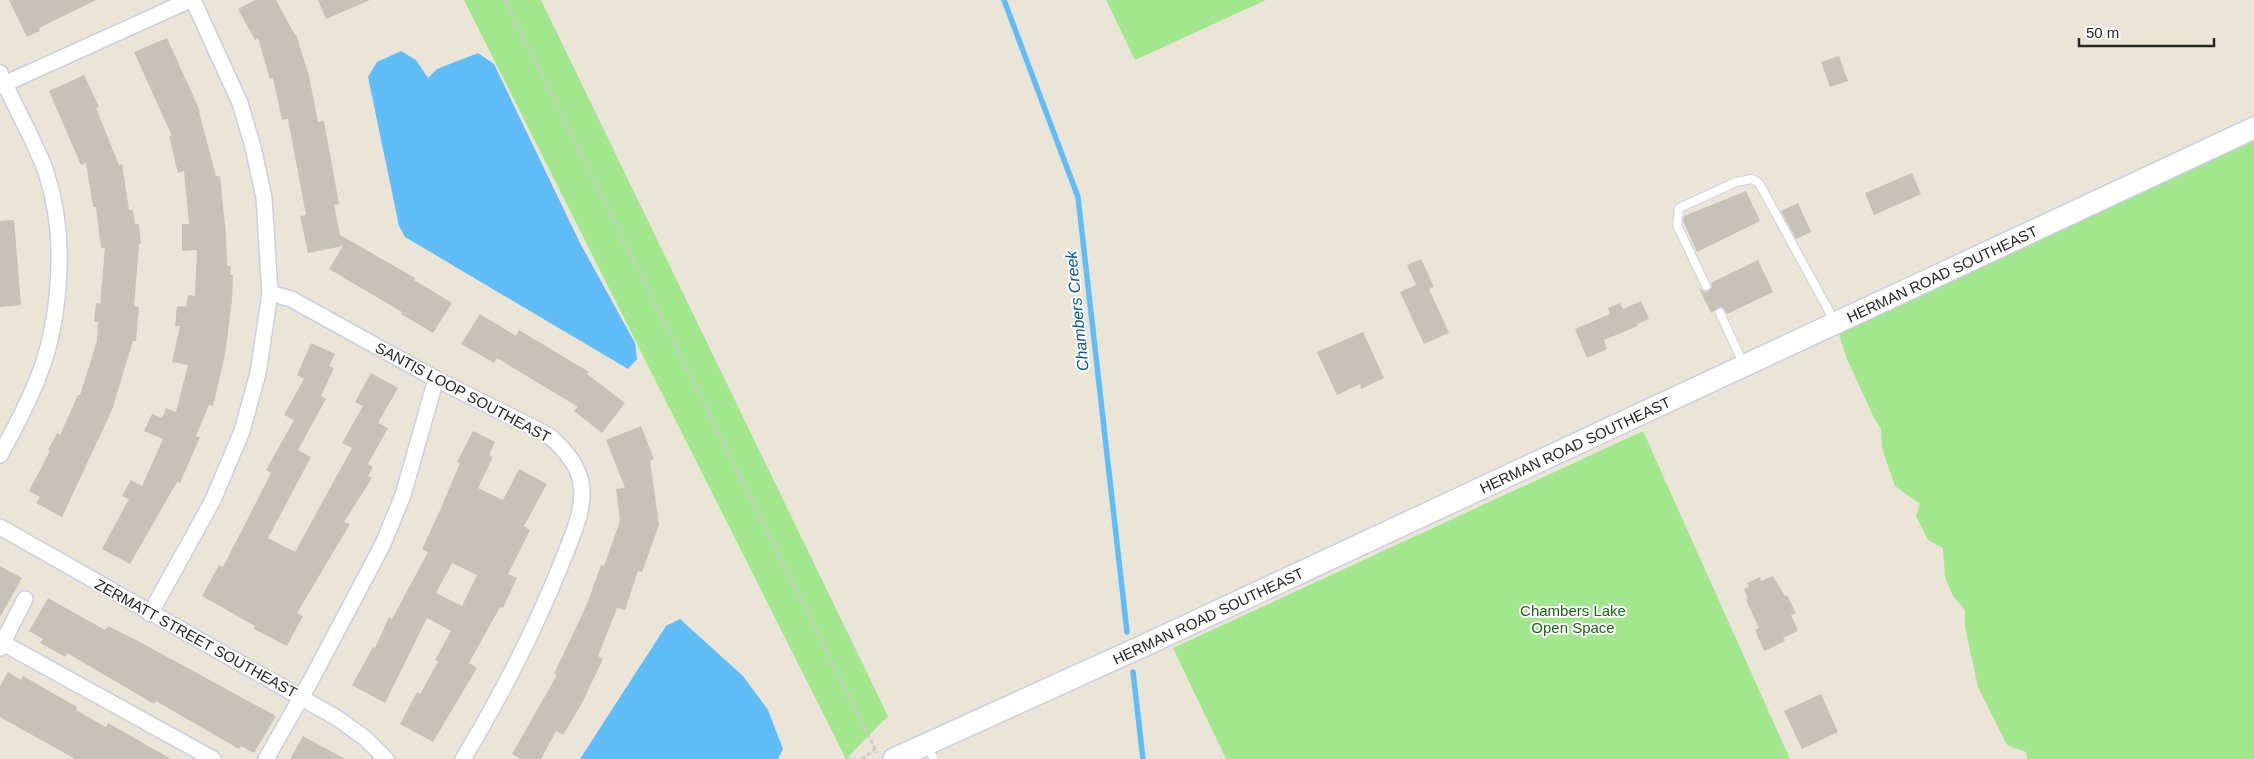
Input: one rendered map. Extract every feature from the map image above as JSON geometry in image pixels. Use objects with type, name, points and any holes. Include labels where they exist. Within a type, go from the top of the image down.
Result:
[{"type":"street","points":[[0,455],[23,414],[50,344],[59,298],[56,211],[45,169],[2,81],[190,0]]},
{"type":"street","points":[[150,614],[213,500],[242,431],[252,402],[258,373],[270,293],[264,198],[253,147],[237,95],[193,0]]},
{"type":"street","name":"HERMAN ROAD SOUTHEAST","points":[[887,758],[930,752],[1745,366],[2254,128]]},
{"type":"street","name":"SANTIS LOOP SOUTHEAST","points":[[270,293],[291,298],[436,379],[548,435],[562,446],[574,462],[582,487],[580,512],[575,528],[525,646],[463,759]]},
{"type":"street","points":[[266,759],[383,544],[403,496],[436,379]]},
{"type":"street","name":"ZERMATT STREET SOUTHEAST","points":[[0,527],[150,614],[338,718],[365,738],[386,759]]},
{"type":"street","points":[[25,599],[1,645],[213,759]]},
{"type":"lane","points":[[1706,286],[1677,226],[1679,208],[1736,182],[1752,179],[1759,183],[1836,324]]},
{"type":"lane","points":[[1720,313],[1745,366]]},
{"type":"path","points":[[505,0],[875,749],[887,758]]},
{"type":"path","points":[[862,759],[875,749]]},
{"type":"path","points":[[846,759],[856,759]]},
{"type":"green space","points":[[464,0],[541,0],[888,716],[846,759]]},
{"type":"green space","points":[[1106,0],[1266,0],[1135,60]]},
{"type":"green space","points":[[2254,127],[2254,759],[2027,759],[2026,752],[2007,745],[1978,687],[1965,627],[1965,610],[1953,596],[1945,577],[1943,548],[1928,540],[1916,516],[1920,504],[1895,486],[1882,448],[1881,429],[1846,357],[1836,324]]},
{"type":"green space","name":"Chambers Lake Open Space","points":[[1643,431],[1790,759],[1226,759],[1173,648]]},
{"type":"water","points":[[401,51],[416,60],[428,78],[437,69],[478,53],[494,64],[580,243],[635,343],[637,359],[628,369],[405,237],[399,226],[368,77],[377,62]]},
{"type":"water","points":[[680,619],[743,676],[768,710],[783,749],[778,759],[580,759],[666,626]]},
{"type":"building","points":[[9,0],[96,0],[39,28],[40,31],[27,37]]},
{"type":"building","points":[[255,0],[276,0],[296,34],[309,76],[318,122],[324,121],[339,204],[334,205],[340,235],[415,278],[414,280],[452,303],[433,333],[401,314],[402,312],[329,269],[343,246],[308,253],[300,216],[306,215],[288,119],[282,120],[273,78],[270,79],[258,38],[255,40],[238,9]]},
{"type":"building","points":[[318,0],[370,0],[326,19]]},
{"type":"building","points":[[167,38],[200,111],[216,176],[220,176],[227,266],[231,266],[230,275],[233,275],[232,300],[225,355],[213,406],[209,405],[196,436],[200,437],[180,483],[177,482],[130,564],[102,549],[129,499],[122,496],[131,480],[142,486],[163,439],[144,431],[152,414],[162,418],[166,408],[176,412],[188,365],[172,362],[180,326],[175,326],[177,306],[186,307],[188,295],[195,296],[197,250],[182,251],[182,224],[189,224],[184,171],[178,173],[169,136],[172,136],[134,52]]},
{"type":"building","points":[[1839,56],[1848,81],[1830,87],[1821,62]]},
{"type":"building","points":[[84,75],[99,107],[96,108],[119,165],[122,164],[129,210],[133,210],[135,224],[139,224],[141,244],[139,244],[134,306],[139,307],[136,341],[133,341],[112,410],[62,517],[36,503],[40,497],[29,491],[50,451],[48,450],[57,433],[60,435],[78,395],[80,395],[97,341],[98,322],[94,322],[96,303],[100,304],[105,248],[101,248],[96,207],[93,207],[86,163],[81,165],[49,91]]},
{"type":"building","points":[[1912,173],[1921,194],[1874,215],[1865,193]]},
{"type":"building","points":[[1746,191],[1760,221],[1697,252],[1683,221],[1684,216]]},
{"type":"building","points":[[1798,203],[1811,232],[1796,239],[1781,211]]},
{"type":"building","points":[[14,220],[21,305],[0,307],[0,221]]},
{"type":"building","points":[[1421,259],[1434,287],[1429,289],[1449,333],[1424,344],[1400,292],[1416,285],[1407,265]]},
{"type":"building","points":[[1758,260],[1773,292],[1727,314],[1720,307],[1711,313],[1699,288],[1705,292],[1709,291],[1712,287],[1711,283]]},
{"type":"building","points":[[1641,301],[1649,319],[1637,324],[1638,326],[1604,340],[1607,349],[1587,358],[1575,329],[1610,314],[1608,308],[1620,303],[1623,309]]},
{"type":"building","points":[[480,314],[516,336],[519,330],[589,372],[587,374],[625,403],[602,433],[574,411],[578,407],[497,358],[494,363],[461,344]]},
{"type":"building","points":[[1363,332],[1384,378],[1361,389],[1360,384],[1337,395],[1317,352]]},
{"type":"building","points":[[311,343],[335,354],[329,366],[334,368],[321,396],[326,399],[298,450],[311,457],[268,538],[295,552],[352,448],[342,443],[363,406],[355,402],[371,373],[398,388],[378,423],[388,428],[368,464],[373,467],[368,476],[372,478],[344,522],[350,524],[297,613],[303,616],[287,646],[254,629],[255,626],[202,596],[219,565],[223,567],[271,473],[266,470],[294,420],[284,415],[304,379],[297,375]]},
{"type":"building","points":[[641,426],[654,459],[650,461],[659,525],[642,572],[638,571],[625,610],[617,608],[598,656],[603,659],[581,705],[563,735],[556,731],[541,759],[521,759],[512,754],[557,675],[554,674],[587,604],[601,565],[604,566],[620,521],[616,489],[625,488],[606,440]]},
{"type":"building","points":[[473,431],[495,442],[489,455],[493,457],[478,488],[503,500],[519,469],[547,484],[524,526],[530,530],[508,574],[517,578],[503,608],[500,607],[469,663],[477,668],[433,742],[400,724],[417,692],[420,694],[438,662],[435,660],[451,631],[427,618],[385,703],[352,685],[373,647],[375,648],[389,617],[392,619],[428,552],[422,549],[460,463],[457,462]],"holes":[[[452,563],[477,575],[462,606],[436,593]]]},
{"type":"building","points":[[0,566],[22,578],[0,617]]},
{"type":"building","points":[[1773,576],[1785,596],[1787,595],[1796,613],[1791,615],[1798,631],[1783,638],[1785,641],[1764,651],[1755,630],[1759,628],[1746,600],[1748,599],[1744,589],[1749,587],[1747,583],[1760,577],[1761,581]]},
{"type":"building","points":[[48,598],[105,630],[108,626],[138,641],[276,716],[254,753],[241,746],[239,749],[156,701],[154,704],[67,653],[65,657],[40,643],[43,639],[29,631]]},
{"type":"building","points":[[8,672],[21,680],[23,676],[77,707],[76,710],[106,727],[108,723],[171,759],[75,759],[0,717],[0,686]]},
{"type":"building","points":[[1821,694],[1838,732],[1802,749],[1784,711]]},
{"type":"building","points":[[303,736],[345,759],[290,759]]},
{"type":"waterway","name":"Chambers Creek","points":[[1004,0],[1078,197],[1127,632]]},
{"type":"waterway","name":"Chambers Creek","points":[[1133,672],[1143,759]]}]
